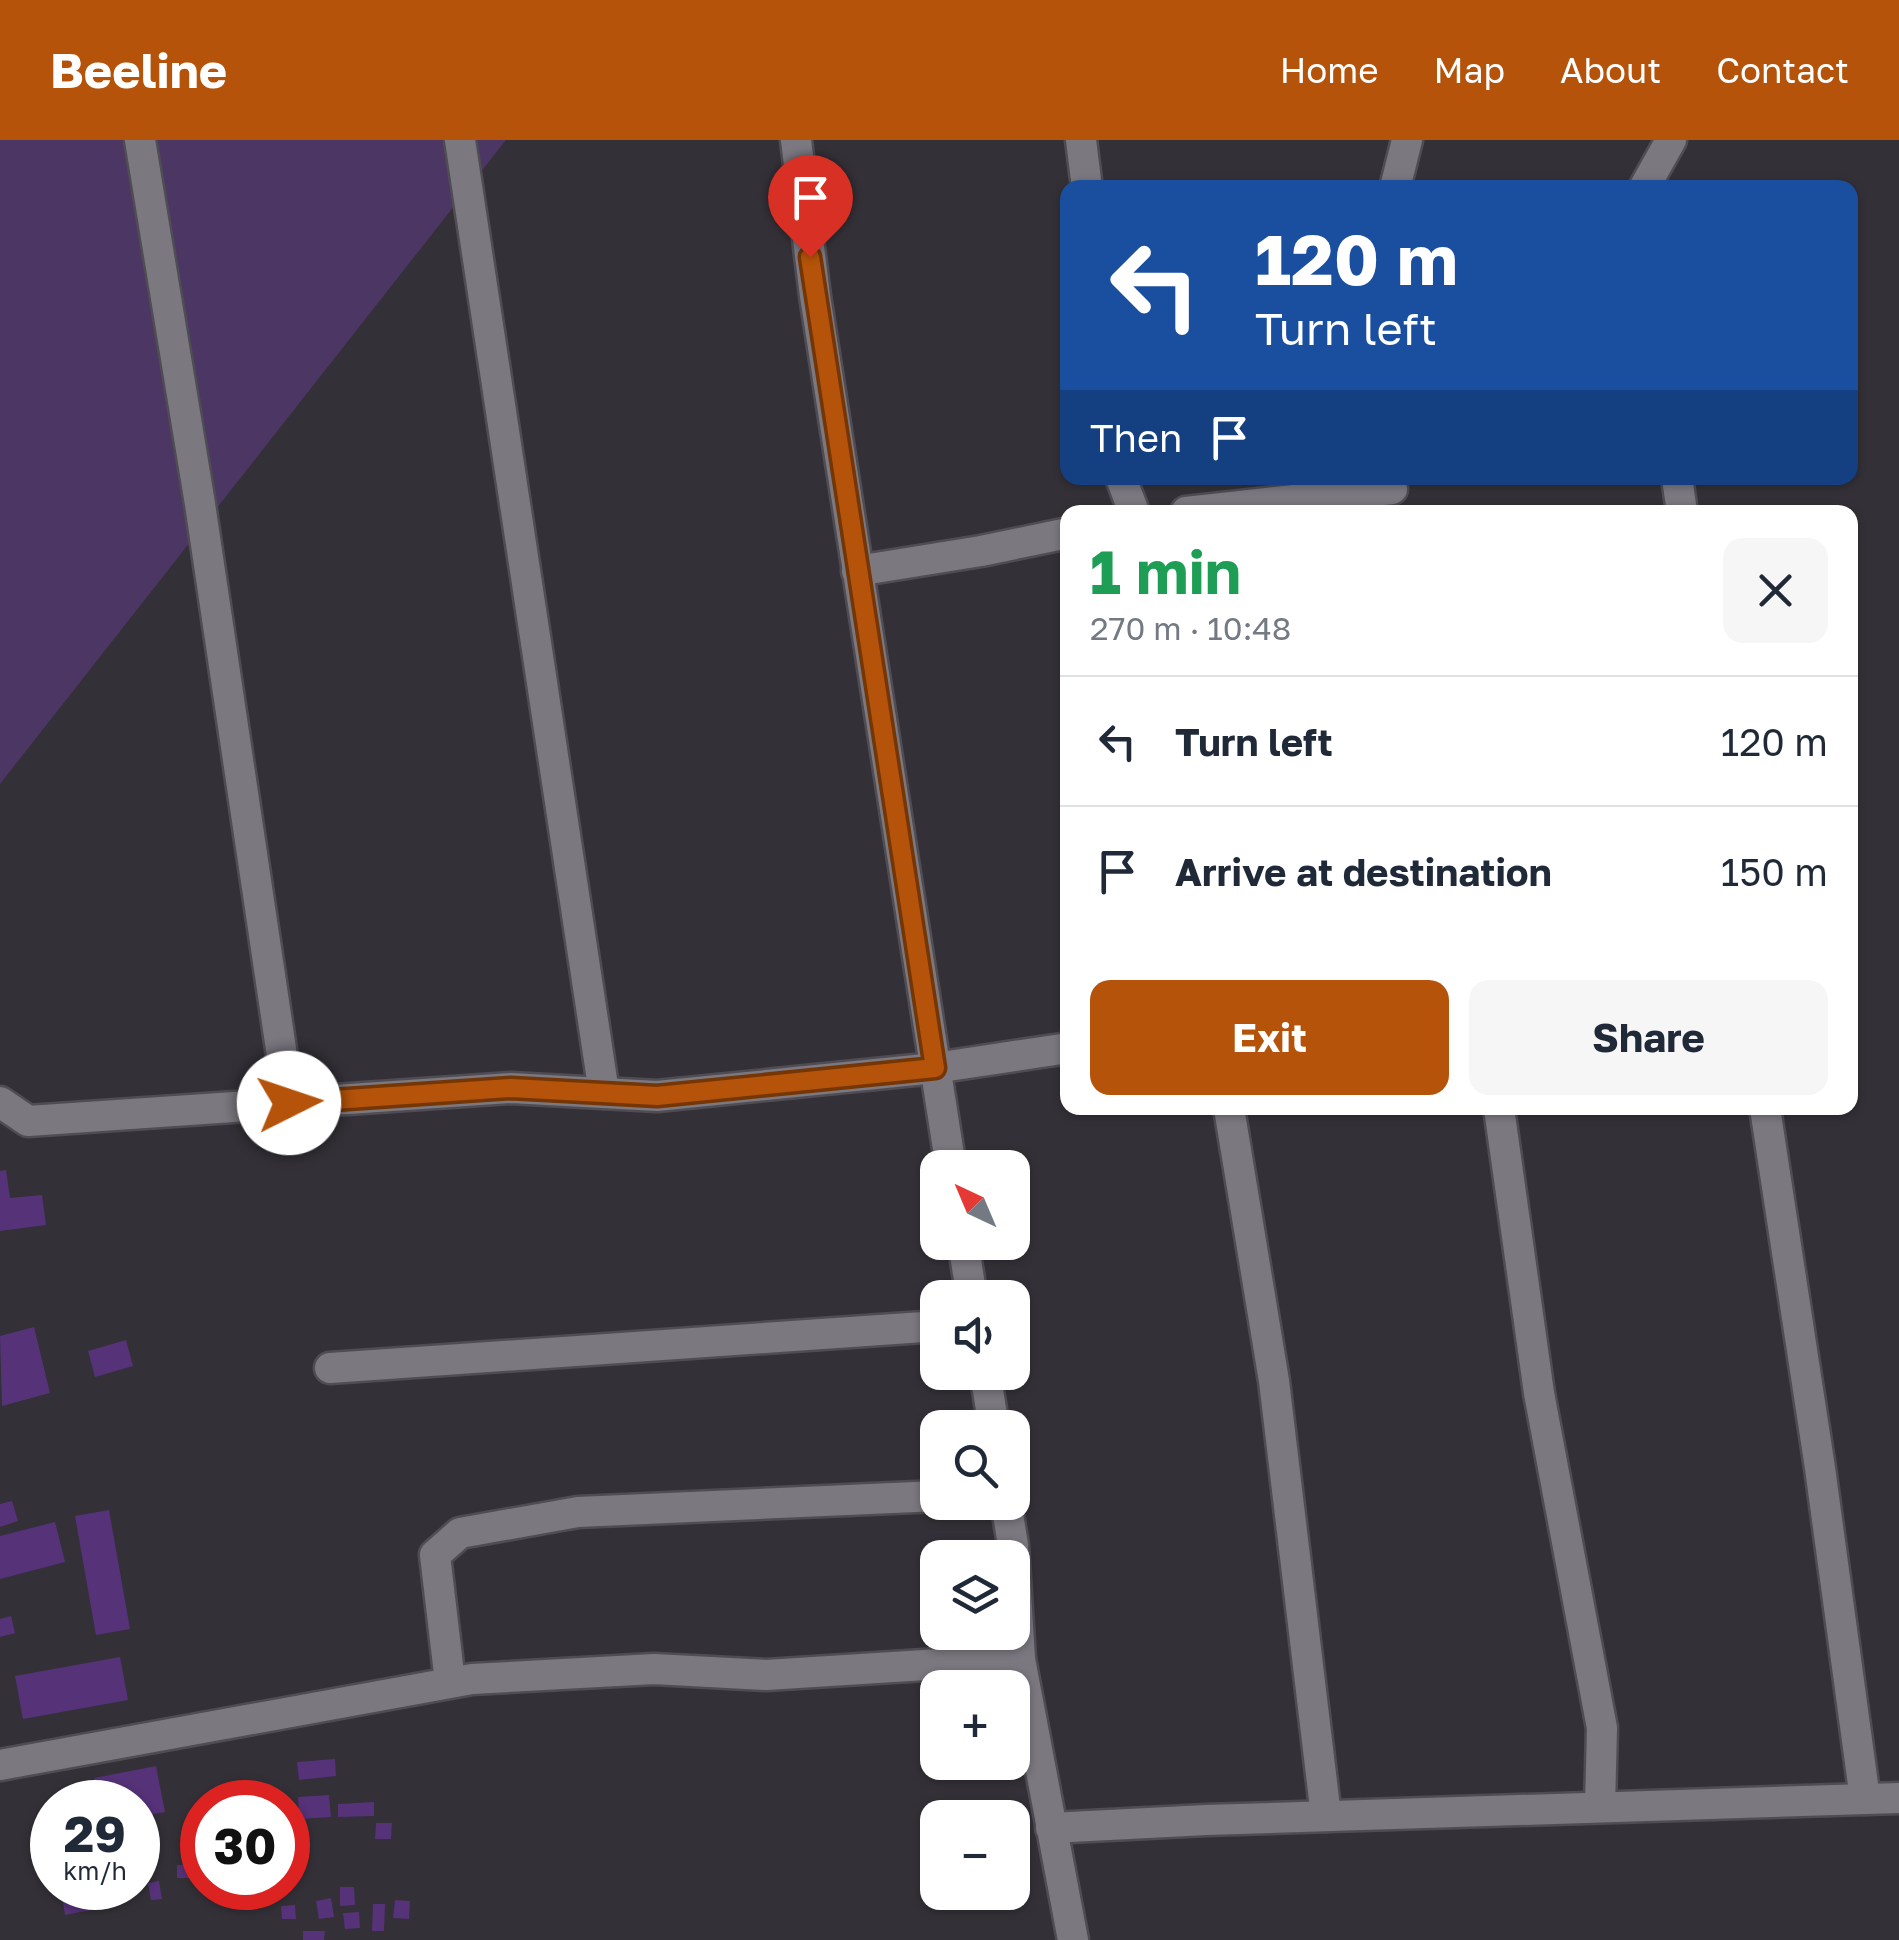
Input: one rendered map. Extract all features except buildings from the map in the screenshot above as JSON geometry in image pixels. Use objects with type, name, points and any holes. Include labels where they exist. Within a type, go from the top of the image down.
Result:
[{"type":"street","points":[[140,140],[200,504],[289,1103]]},
{"type":"street","points":[[460,140],[604,1093]]},
{"type":"street","points":[[796,140],[856,572],[948,1150]]},
{"type":"street","points":[[1081,140],[1085,180]]},
{"type":"street","points":[[1397,180],[1407,140]]},
{"type":"street","points":[[1649,180],[1672,140]]},
{"type":"street","points":[[1262,505],[1392,493]]},
{"type":"street","points":[[856,572],[1060,535]]},
{"type":"street","points":[[0,1102],[28,1121],[511,1088],[657,1096],[935,1068],[1060,1049]]},
{"type":"street","points":[[1229,1115],[1274,1381],[1326,1816]]},
{"type":"street","points":[[1500,1115],[1539,1393],[1602,1728],[1600,1808]]},
{"type":"street","points":[[1767,1115],[1865,1799]]},
{"type":"street","points":[[330,1368],[920,1327]]},
{"type":"street","points":[[450,1682],[435,1555],[460,1533],[578,1512],[920,1497]]},
{"type":"street","points":[[1009,1520],[1020,1659],[1073,1940]]},
{"type":"street","points":[[0,1766],[450,1682],[654,1669],[766,1675],[1020,1659]]},
{"type":"street","points":[[1051,1828],[1899,1798]]},
{"type":"shaded area","points":[[0,140],[506,140],[0,784]]},
{"type":"route","points":[[289,1103],[511,1088],[657,1096],[935,1068],[810,257]]}]
